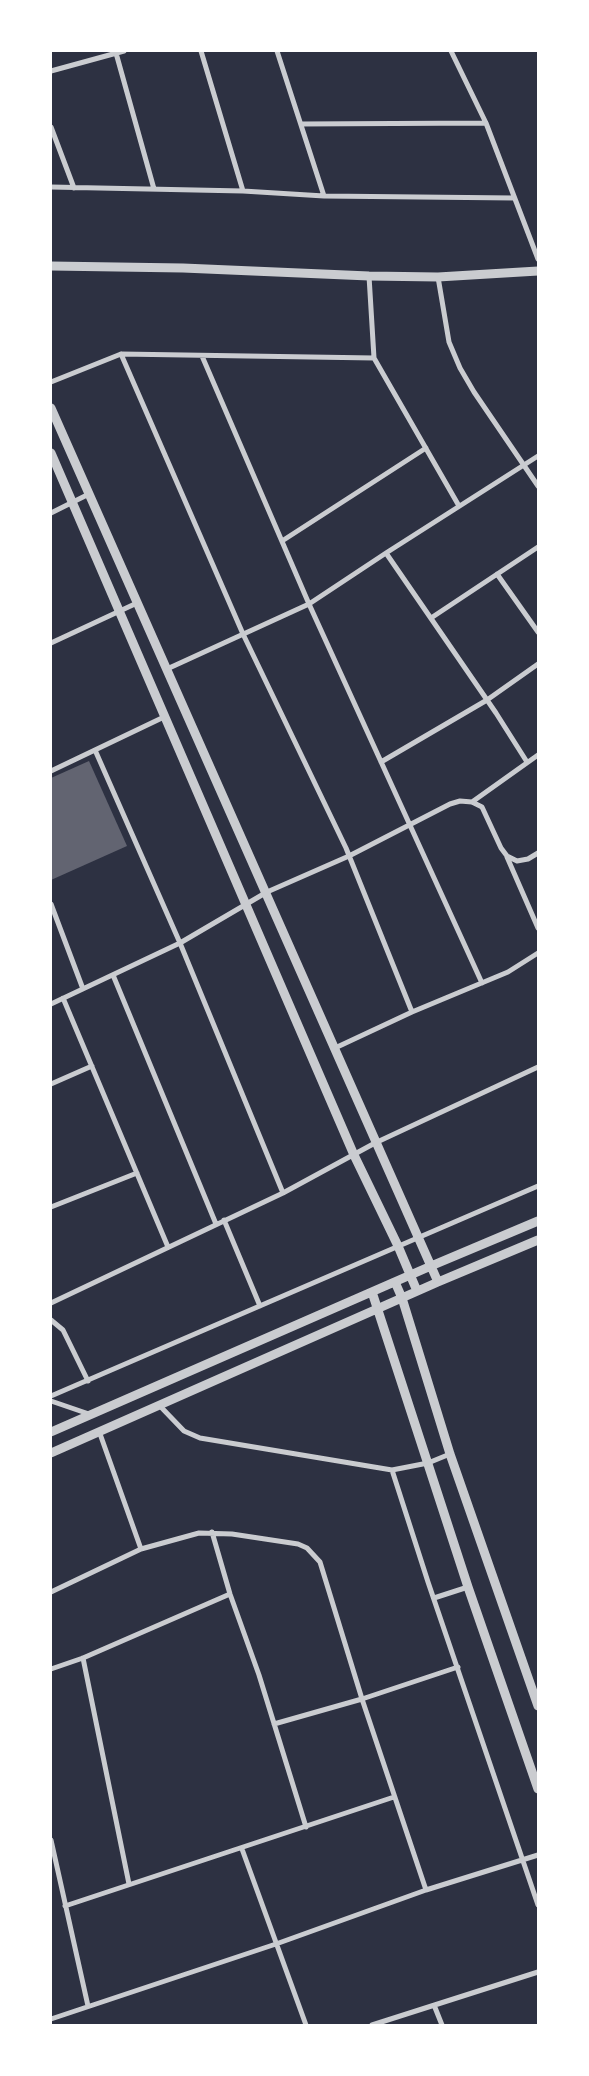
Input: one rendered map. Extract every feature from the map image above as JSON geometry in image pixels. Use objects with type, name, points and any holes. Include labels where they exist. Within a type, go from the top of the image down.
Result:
[{"type":"street","points":[[51,71],[124,51]]},
{"type":"street","points":[[201,51],[243,191]]},
{"type":"street","points":[[277,51],[324,196]]},
{"type":"street","points":[[451,51],[486,123],[538,258]]},
{"type":"street","points":[[116,54],[154,189]]},
{"type":"street","points":[[301,124],[486,123]]},
{"type":"street","points":[[51,126],[74,188]]},
{"type":"street","points":[[51,187],[243,191],[324,196],[514,198]]},
{"type":"street","points":[[51,266],[183,268],[369,276],[438,276],[538,272]]},
{"type":"street","points":[[369,276],[374,358],[459,506]]},
{"type":"street","points":[[438,276],[449,342],[460,368],[474,392],[538,486]]},
{"type":"street","points":[[51,382],[121,354],[374,358]]},
{"type":"street","points":[[121,354],[243,634],[349,856],[412,1012]]},
{"type":"street","points":[[202,356],[309,604],[482,983]]},
{"type":"street","points":[[51,408],[267,892],[336,1048],[375,1143],[438,1282]]},
{"type":"street","points":[[282,541],[426,448]]},
{"type":"street","points":[[51,453],[354,1155],[398,1246],[417,1291]]},
{"type":"street","points":[[167,669],[309,604],[386,552],[538,456]]},
{"type":"street","points":[[51,513],[89,494]]},
{"type":"street","points":[[431,618],[538,547]]},
{"type":"street","points":[[386,552],[527,762]]},
{"type":"street","points":[[498,574],[538,632]]},
{"type":"street","points":[[51,643],[137,603]]},
{"type":"street","points":[[381,762],[487,700],[538,664]]},
{"type":"street","points":[[51,771],[164,717]]},
{"type":"street","points":[[95,750],[180,943],[283,1193]]},
{"type":"street","points":[[472,802],[538,755]]},
{"type":"street","points":[[51,1004],[180,943],[267,892],[349,856],[450,804],[460,801],[472,802],[482,807],[500,848],[507,856],[538,928]]},
{"type":"street","points":[[507,856],[517,861],[528,860],[538,853]]},
{"type":"street","points":[[51,904],[83,989]]},
{"type":"street","points":[[336,1048],[412,1012],[508,972],[538,953]]},
{"type":"street","points":[[113,975],[216,1224]]},
{"type":"street","points":[[63,998],[168,1247]]},
{"type":"street","points":[[51,1084],[92,1066]]},
{"type":"street","points":[[51,1303],[283,1193],[375,1143],[538,1067]]},
{"type":"street","points":[[51,1207],[137,1173]]},
{"type":"street","points":[[51,1396],[538,1186]]},
{"type":"street","points":[[224,1220],[260,1306]]},
{"type":"street","points":[[51,1432],[538,1221]]},
{"type":"street","points":[[51,1453],[378,1308],[538,1240]]},
{"type":"street","points":[[395,1282],[402,1298],[450,1454],[538,1706]]},
{"type":"street","points":[[372,1292],[468,1588],[538,1789]]},
{"type":"street","points":[[51,1320],[63,1330],[88,1381]]},
{"type":"street","points":[[51,1401],[91,1415]]},
{"type":"street","points":[[158,1405],[184,1432],[200,1438],[392,1470],[428,1463],[450,1454]]},
{"type":"street","points":[[98,1432],[141,1550]]},
{"type":"street","points":[[392,1470],[538,1905]]},
{"type":"street","points":[[212,1532],[230,1594],[274,1724],[306,1827]]},
{"type":"street","points":[[51,1592],[141,1550],[200,1533],[212,1532],[298,1544],[307,1548],[320,1562],[362,1699],[426,1890]]},
{"type":"street","points":[[434,1598],[468,1588]]},
{"type":"street","points":[[51,1668],[83,1658],[230,1594]]},
{"type":"street","points":[[83,1658],[129,1884]]},
{"type":"street","points":[[274,1724],[362,1699],[458,1667]]},
{"type":"street","points":[[65,1906],[242,1849],[394,1797]]},
{"type":"street","points":[[51,1840],[88,2006]]},
{"type":"street","points":[[242,1849],[306,2025]]},
{"type":"street","points":[[51,2018],[276,1944],[426,1890],[538,1855]]},
{"type":"street","points":[[372,2025],[538,1972]]},
{"type":"street","points":[[434,2006],[442,2025]]},
{"type":"building","points":[[89,761],[127,846],[51,880],[51,778]]}]
